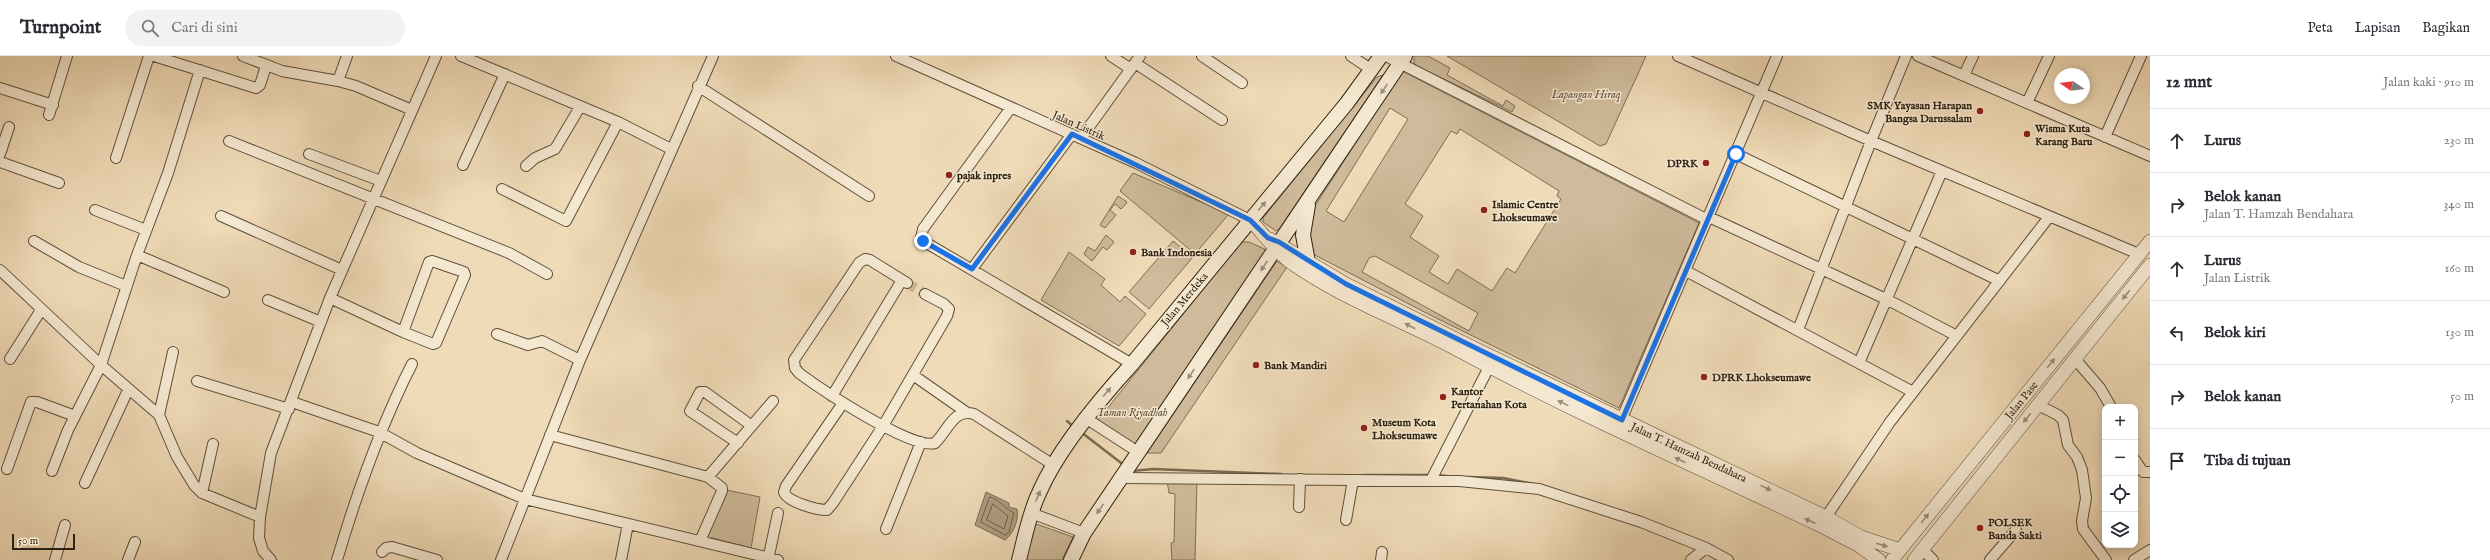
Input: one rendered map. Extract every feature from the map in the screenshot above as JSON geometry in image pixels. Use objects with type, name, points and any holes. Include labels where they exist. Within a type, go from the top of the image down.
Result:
[{"type":"main road","name":"Jalan Merdeka","points":[[1019,560],[1031,513],[1040,491],[1085,421],[1107,392],[1132,364],[1372,70],[1381,56]]},
{"type":"main road","points":[[1071,560],[1084,533],[1137,455],[1274,243],[1310,197],[1402,59]]},
{"type":"main road","points":[[1308,262],[1303,235],[1310,197]]},
{"type":"street","points":[[49,115],[67,56]]},
{"type":"street","points":[[116,158],[149,56]]},
{"type":"street","points":[[154,56],[256,88],[260,85],[266,66]]},
{"type":"street","points":[[243,56],[282,71],[338,81],[356,86],[412,110]]},
{"type":"street","points":[[338,81],[347,56]]},
{"type":"street","points":[[271,560],[260,544],[260,517],[271,453],[330,298],[436,56]]},
{"type":"street","points":[[461,56],[618,122],[670,149]]},
{"type":"street","points":[[501,560],[580,360],[670,149],[712,56]]},
{"type":"street","name":"Jalan Listrik","points":[[896,56],[911,59],[1010,109],[1076,136],[1250,220]]},
{"type":"street","points":[[1111,56],[1136,63],[1222,120]]},
{"type":"street","points":[[1202,56],[1242,83]]},
{"type":"street","points":[[1351,56],[1372,70]]},
{"type":"street","points":[[1386,56],[1402,59],[1708,219],[1886,299],[1957,336]]},
{"type":"street","points":[[1678,56],[1871,141],[2139,254]]},
{"type":"street","points":[[1619,425],[1777,56]]},
{"type":"street","points":[[1798,330],[1871,141],[1906,56]]},
{"type":"street","points":[[1918,56],[2150,156]]},
{"type":"street","points":[[1964,75],[1973,56]]},
{"type":"street","points":[[2027,103],[2049,56]]},
{"type":"street","points":[[2105,137],[2141,56]]},
{"type":"street","points":[[972,269],[1076,136],[1136,63]]},
{"type":"street","points":[[52,471],[75,416],[101,365],[136,255],[168,173],[200,70]]},
{"type":"street","points":[[463,165],[506,74]]},
{"type":"street","points":[[698,86],[869,196]]},
{"type":"street","points":[[0,88],[53,105]]},
{"type":"street","points":[[526,166],[535,158],[552,153],[580,107]]},
{"type":"street","points":[[1010,109],[921,234],[923,241],[1132,364]]},
{"type":"street","points":[[502,189],[566,221],[618,122]]},
{"type":"street","points":[[0,154],[9,127]]},
{"type":"street","points":[[229,141],[509,253],[547,274]]},
{"type":"street","points":[[309,154],[381,181]]},
{"type":"street","points":[[1736,154],[1912,237],[2000,281]]},
{"type":"street","points":[[0,162],[59,184]]},
{"type":"street","points":[[1859,363],[1912,237],[1942,171]]},
{"type":"street","points":[[95,210],[146,230]]},
{"type":"street","points":[[221,216],[342,270]]},
{"type":"street","points":[[1826,518],[1861,462],[1913,392],[2050,217]]},
{"type":"street","name":"Jalan T. Hamzah Bendahara","points":[[1250,220],[1293,264],[1329,284],[1489,367],[1718,471],[1826,518],[1859,541],[1879,560]]},
{"type":"street","points":[[34,241],[79,267],[126,286]]},
{"type":"street","name":"Jalan Pase","points":[[1896,555],[2150,241]]},
{"type":"street","name":"Jalan T. Hamzah Bendahara","points":[[1274,243],[1619,425]]},
{"type":"street","points":[[136,255],[224,292]]},
{"type":"street","points":[[832,396],[904,281],[870,260],[865,259],[859,263],[794,360],[795,368],[799,373],[843,404],[883,426],[921,442],[935,443],[957,415],[966,412]]},
{"type":"street","points":[[330,298],[403,332],[427,342],[436,343],[465,278],[464,272],[435,261],[429,262],[403,332]]},
{"type":"street","name":"Jalan Pase","points":[[1914,560],[2150,265]]},
{"type":"street","points":[[0,270],[128,390],[159,415],[177,457],[194,485],[202,493],[260,517]]},
{"type":"street","points":[[1686,271],[1913,392]]},
{"type":"street","points":[[843,404],[786,486],[784,492],[787,497],[819,510],[826,510],[883,426],[947,316],[949,309],[944,304],[925,294]]},
{"type":"street","points":[[268,300],[322,322]]},
{"type":"street","points":[[10,359],[41,310]]},
{"type":"street","points":[[497,334],[528,345],[542,341],[580,360]]},
{"type":"street","points":[[159,415],[173,352]]},
{"type":"street","points":[[2075,359],[2100,388],[2109,404]]},
{"type":"street","points":[[337,560],[351,512],[379,432],[412,364]]},
{"type":"street","points":[[1433,476],[1489,367]]},
{"type":"street","points":[[913,375],[966,412],[974,414],[1055,466]]},
{"type":"street","points":[[197,381],[290,405],[379,432],[416,453],[525,499],[771,559],[778,513]]},
{"type":"street","points":[[85,483],[128,390]]},
{"type":"street","points":[[738,443],[690,411],[700,392],[705,392],[752,426]]},
{"type":"street","points":[[708,477],[773,401]]},
{"type":"street","points":[[7,469],[31,402],[37,402],[75,416]]},
{"type":"street","points":[[2038,405],[2058,415],[2063,420],[2068,445],[2078,458],[2082,470],[2086,498],[2082,521],[2083,529],[2106,560]]},
{"type":"street","points":[[1085,421],[1137,455]]},
{"type":"street","points":[[1996,431],[2008,441]]},
{"type":"street","points":[[550,435],[708,477],[722,488],[722,491],[700,542]]},
{"type":"street","points":[[886,529],[921,442]]},
{"type":"street","points":[[202,493],[213,444]]},
{"type":"street","points":[[2138,464],[2143,472],[2150,472]]},
{"type":"street","name":"Jalan T. Hamzah Bendahara","points":[[1718,471],[1859,541],[1896,555]]},
{"type":"street","points":[[1122,477],[1354,480],[1433,476],[1539,489],[1612,511],[1706,548],[1728,560]]},
{"type":"street","points":[[1299,507],[1300,479]]},
{"type":"street","points":[[1346,520],[1354,480]]},
{"type":"street","points":[[1031,513],[1084,533]]},
{"type":"street","points":[[621,560],[628,524]]},
{"type":"street","points":[[55,560],[66,525]]},
{"type":"street","points":[[1990,560],[2016,530]]},
{"type":"street","points":[[128,560],[135,542]]},
{"type":"street","points":[[382,552],[386,548],[392,547],[437,560]]},
{"type":"street","points":[[1691,560],[1706,548]]},
{"type":"street","points":[[1922,549],[1933,560]]},
{"type":"street","points":[[2134,560],[2150,550]]},
{"type":"green space","points":[[1414,56],[1428,56],[1450,68],[1447,75],[1503,106],[1506,100],[1515,106],[1512,112],[1417,66],[1414,63]]},
{"type":"green space","name":"Lapangan Hiraq","points":[[1447,56],[1646,56],[1606,144],[1600,146]]},
{"type":"green space","points":[[1402,71],[1699,223],[1619,408],[1432,316],[1311,253],[1309,247],[1308,229],[1315,206]],"holes":[[[1390,108],[1408,119],[1344,222],[1326,211]],[[1460,129],[1559,191],[1557,196],[1561,199],[1515,273],[1507,268],[1492,291],[1457,269],[1448,284],[1429,272],[1439,256],[1410,237],[1423,216],[1405,204],[1451,131],[1457,134]],[[1375,256],[1478,313],[1469,331],[1362,272],[1369,258]]]},
{"type":"green space","points":[[1383,75],[1279,229],[1276,231],[1263,222],[1263,218],[1377,77]]},
{"type":"green space","points":[[1133,173],[1227,213],[1228,215],[1195,254],[1120,191]]},
{"type":"green space","points":[[1118,196],[1127,202],[1121,209],[1115,204],[1110,210],[1116,215],[1105,228],[1100,225]]},
{"type":"green space","points":[[1106,235],[1114,242],[1107,250],[1103,247],[1092,261],[1084,254],[1088,247],[1095,251]]},
{"type":"green space","points":[[1173,241],[1193,257],[1149,309],[1129,292]]},
{"type":"green space","name":"Taman Riyadhah","points":[[1241,242],[1249,242],[1273,253],[1136,445],[1098,420]]},
{"type":"green space","points":[[1069,252],[1105,279],[1101,285],[1120,302],[1125,296],[1146,314],[1119,346],[1041,300]]},
{"type":"green space","points":[[1277,261],[1287,267],[1161,453],[1147,453]]},
{"type":"green space","points":[[1167,481],[1197,481],[1195,560],[1172,560],[1171,543],[1174,542],[1175,494],[1169,493]]},
{"type":"green space","points":[[726,490],[760,497],[751,548],[705,536]]},
{"type":"green space","points":[[1036,524],[1073,537],[1062,560],[1025,560],[1033,528]]},
{"type":"water","points":[[986,492],[1009,503],[1009,507],[1017,509],[1015,526],[1011,534],[1005,540],[975,525]]},
{"type":"waterway","points":[[1067,421],[1074,427]]},
{"type":"waterway","points":[[1081,432],[1125,466]]},
{"type":"waterway","points":[[1132,471],[1153,469],[1281,474]]},
{"type":"waterway","points":[[1364,475],[1431,475]]},
{"type":"waterway","points":[[1436,475],[1447,476]]},
{"type":"waterway","points":[[1468,477],[1503,478],[1534,484]]},
{"type":"tunnel","points":[[907,283],[925,294]]},
{"type":"place","name":"SMK Yayasan Harapan Bangsa Darussalam","points":[[1980,111]]},
{"type":"place","name":"Wisma Kuta Karang Baru","points":[[2027,134]]},
{"type":"place","name":"DPRK","points":[[1706,163]]},
{"type":"place","name":"pajak inpres","points":[[949,175]]},
{"type":"place","name":"Islamic Centre Lhokseumawe","points":[[1484,210]]},
{"type":"place","name":"Bank Indonesia","points":[[1133,252]]},
{"type":"place","name":"Bank Mandiri","points":[[1256,365]]},
{"type":"place","name":"DPRK Lhokseumawe","points":[[1704,377]]},
{"type":"place","name":"Kantor Pertanahan Kota","points":[[1443,397]]},
{"type":"place","name":"Museum Kota Lhokseumawe","points":[[1364,428]]},
{"type":"place","name":"POLSEK Banda Sakti","points":[[1980,528]]},
{"type":"route","points":[[923,241],[972,269],[1072,134],[1136,163],[1250,220],[1268,238],[1279,242],[1308,262],[1346,284],[1400,309],[1480,351],[1622,420],[1736,154]]}]
